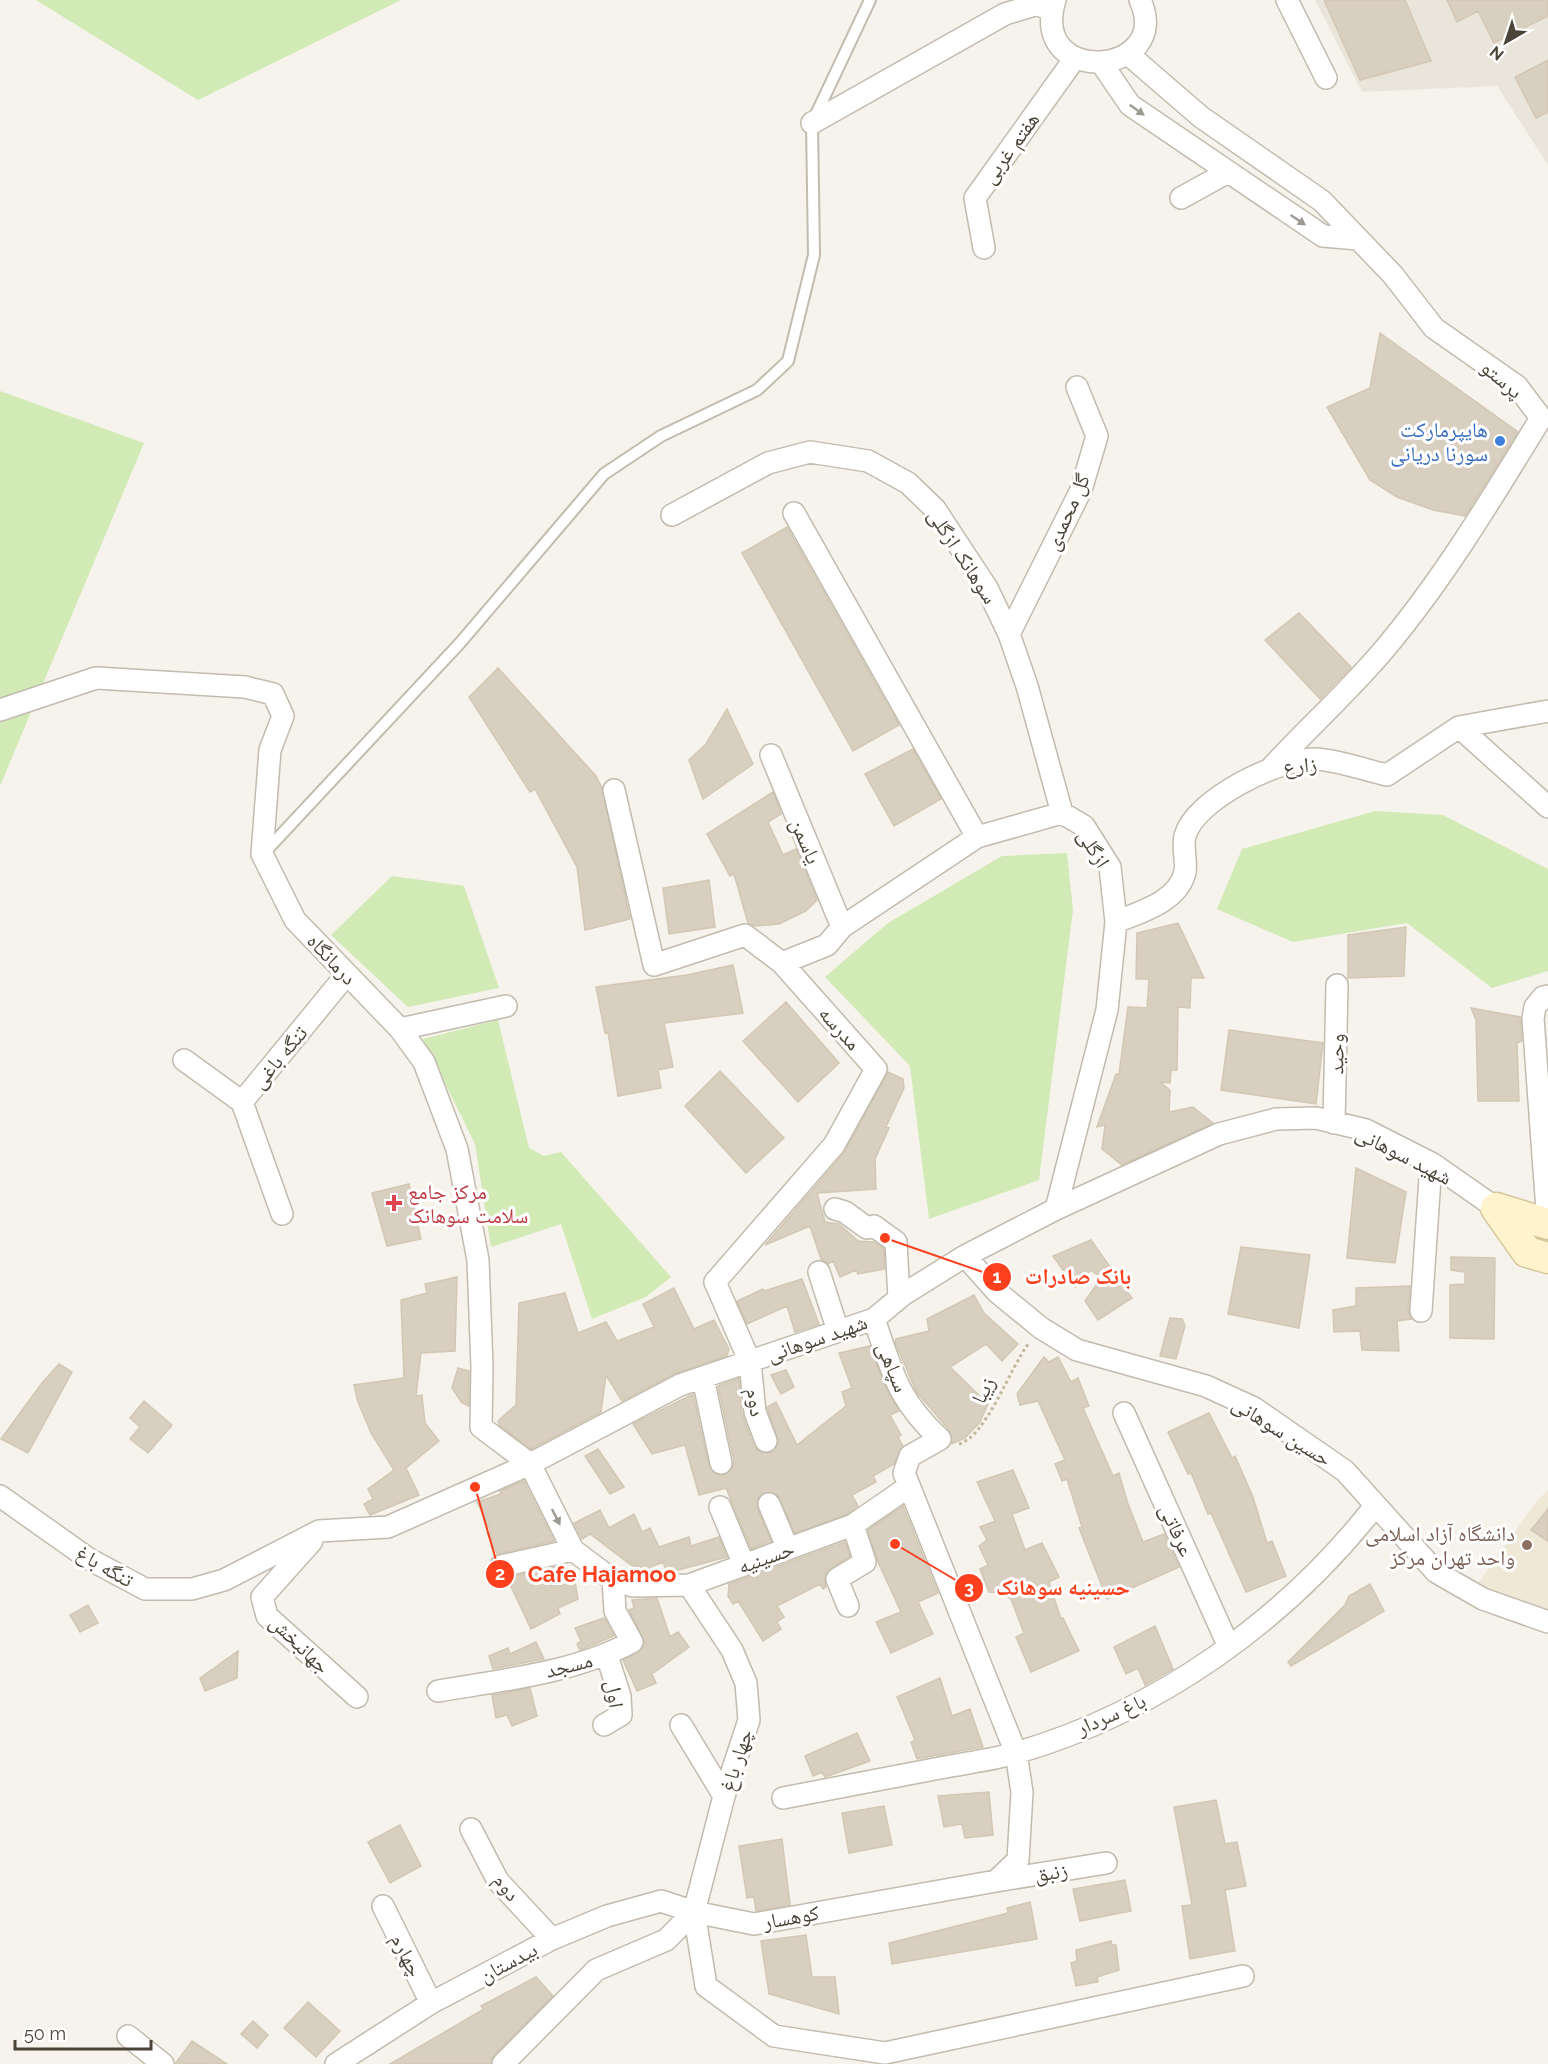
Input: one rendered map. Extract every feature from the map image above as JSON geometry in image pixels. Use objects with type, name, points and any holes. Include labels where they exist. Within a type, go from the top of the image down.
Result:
[{"type":"main road","name":"شهید سوهانی","points":[[1496,1208],[1548,1224]]},
{"type":"main road","name":"شهید سوهانی","points":[[1496,1208],[1527,1252],[1548,1258]]},
{"type":"street","points":[[1287,0],[1326,78]]},
{"type":"street","points":[[812,123],[1005,14],[1038,4],[1053,5],[1056,38],[1075,58],[1102,64],[1128,54],[1138,43],[1144,30],[1143,2]]},
{"type":"street","name":"پرستو","points":[[1128,54],[1201,117],[1323,201],[1393,275],[1434,328],[1517,386],[1541,418],[1467,538],[1410,618],[1380,654],[1270,768]]},
{"type":"street","name":"هفتم غربی","points":[[984,248],[975,198],[1075,58]]},
{"type":"street","points":[[1102,64],[1130,105],[1228,172],[1323,236],[1358,239]]},
{"type":"street","points":[[1181,198],[1228,172]]},
{"type":"street","name":"گل محمدی","points":[[1009,634],[1081,490],[1097,436],[1077,387]]},
{"type":"street","name":"سوهانک ازگلی","points":[[672,515],[768,463],[810,452],[868,461],[908,483],[935,509],[987,588],[1009,634],[1027,686],[1062,813]]},
{"type":"street","points":[[794,513],[977,837]]},
{"type":"street","points":[[0,710],[96,678],[246,687],[273,694],[284,716],[270,750],[262,854]]},
{"type":"street","name":"زارع","points":[[1116,922],[1154,907],[1172,894],[1185,874],[1185,835],[1200,812],[1230,790],[1270,768],[1315,759],[1387,775],[1459,727],[1548,711]]},
{"type":"street","points":[[1459,727],[1548,807]]},
{"type":"street","name":"یاسمن","points":[[771,755],[842,927]]},
{"type":"street","name":"مدرسه","points":[[614,790],[654,965],[745,935],[782,963],[876,1069],[834,1144],[715,1282],[750,1362]]},
{"type":"street","name":"ازگلی","points":[[782,963],[827,945],[842,927],[977,837],[1062,813],[1084,826],[1110,867],[1116,922],[1107,1010],[1056,1209]]},
{"type":"street","name":"درمانگاه","points":[[262,854],[295,920],[400,1029],[424,1062],[457,1149],[478,1260],[482,1366],[481,1427],[530,1464]]},
{"type":"street","name":"تنگه باغی","points":[[282,1215],[242,1102],[346,975]]},
{"type":"street","name":"وحید","points":[[1334,1123],[1337,986]]},
{"type":"street","points":[[1548,996],[1543,997],[1535,1007],[1533,1018],[1548,1224]]},
{"type":"street","points":[[400,1029],[506,1005]]},
{"type":"street","points":[[184,1060],[242,1102]]},
{"type":"street","name":"شهید سوهانی","points":[[320,1531],[388,1527],[530,1464],[680,1385],[874,1319],[899,1298],[965,1256],[1056,1209],[1218,1134],[1276,1119],[1316,1118],[1366,1130],[1431,1163],[1496,1208]]},
{"type":"street","points":[[1421,1311],[1431,1163]]},
{"type":"street","points":[[835,1209],[845,1212],[867,1228],[874,1226],[896,1242],[899,1298]]},
{"type":"street","name":"حسین سوهانی","points":[[965,1256],[997,1292],[1041,1328],[1077,1350],[1206,1386],[1254,1408],[1345,1471],[1436,1572],[1483,1599],[1548,1622]]},
{"type":"street","points":[[819,1272],[837,1331]]},
{"type":"street","name":"سپاهی","points":[[874,1319],[898,1389],[917,1418],[940,1439]]},
{"type":"street","name":"دوم","points":[[750,1362],[754,1412],[766,1441]]},
{"type":"street","points":[[703,1378],[721,1463]]},
{"type":"street","name":"عرفاتی","points":[[1124,1413],[1229,1647]]},
{"type":"street","points":[[940,1439],[910,1456],[904,1473],[1016,1753],[1022,1792],[1018,1860],[996,1881]]},
{"type":"street","points":[[530,1464],[573,1550],[613,1580]]},
{"type":"street","name":"حسینیه","points":[[613,1580],[633,1587],[689,1585],[852,1525],[908,1487]]},
{"type":"street","name":"تنگه باغ","points":[[0,1496],[89,1559],[144,1589],[192,1590],[224,1580],[320,1531]]},
{"type":"street","points":[[769,1504],[788,1549]]},
{"type":"street","name":"باغ سردار","points":[[783,1798],[1016,1753],[1090,1725],[1170,1688],[1229,1647],[1282,1604],[1344,1545],[1375,1506]]},
{"type":"street","points":[[720,1507],[744,1565]]},
{"type":"street","points":[[848,1606],[837,1579],[865,1562],[852,1525]]},
{"type":"street","name":"جهانبخش","points":[[320,1531],[262,1597],[267,1616],[357,1697]]},
{"type":"street","points":[[501,1566],[573,1550]]},
{"type":"street","name":"مسجد","points":[[438,1691],[536,1673],[607,1656],[632,1642],[615,1611],[613,1580]]},
{"type":"street","name":"چهار باغ","points":[[689,1585],[732,1650],[746,1683],[749,1720],[724,1796],[694,1912]]},
{"type":"street","name":"اول","points":[[604,1725],[621,1715],[620,1696],[607,1656]]},
{"type":"street","points":[[681,1725],[724,1796]]},
{"type":"street","name":"دوم","points":[[471,1829],[498,1881],[552,1939]]},
{"type":"street","name":"زنبق","points":[[996,1881],[1106,1863]]},
{"type":"street","name":"کوهسار","points":[[694,1912],[753,1924],[996,1881]]},
{"type":"street","name":"بیدستان","points":[[336,2064],[431,2003],[552,1939],[607,1916],[661,1901],[694,1912]]},
{"type":"street","name":"چهارم","points":[[383,1906],[431,2003]]},
{"type":"street","points":[[694,1912],[706,1986],[774,2036],[885,2053],[1243,1976]]},
{"type":"street","points":[[503,2064],[596,1970],[666,1940],[694,1912]]},
{"type":"street","points":[[128,2036],[163,2064]]},
{"type":"lane","points":[[262,854],[460,643],[604,474],[661,436],[757,390],[788,361],[814,255],[812,123],[870,0]]},
{"type":"path","name":"زیبا","points":[[940,1439],[952,1446],[966,1442],[984,1421],[1016,1359],[1041,1328]]},
{"type":"shaded area","points":[[1315,0],[1548,0],[1548,165],[1497,86],[1362,92]]},
{"type":"shaded area","name":"دانشگاه آزاد اسلامی واحد تهران مرکز","points":[[1548,1490],[1548,1613],[1475,1588],[1536,1502]]},
{"type":"green space","points":[[36,0],[401,0],[198,100]]},
{"type":"green space","points":[[0,391],[144,443],[0,786]]},
{"type":"green space","points":[[1375,811],[1443,815],[1548,869],[1548,971],[1492,988],[1407,923],[1293,942],[1217,909],[1242,849]]},
{"type":"green space","points":[[1067,853],[1073,910],[1039,1180],[929,1219],[910,1066],[825,977],[888,923],[1002,856]]},
{"type":"green space","points":[[392,876],[464,886],[499,988],[408,1007],[331,935]]},
{"type":"green space","points":[[498,1020],[529,1148],[544,1156],[561,1152],[671,1277],[646,1297],[592,1319],[561,1224],[491,1247],[475,1144],[423,1039]]},
{"type":"building","points":[[1324,0],[1405,0],[1431,61],[1360,80]]},
{"type":"building","points":[[1447,0],[1548,0],[1548,16],[1494,43],[1478,11],[1457,22]]},
{"type":"building","points":[[1548,60],[1548,112],[1536,118],[1515,77]]},
{"type":"building","points":[[1380,333],[1518,432],[1465,516],[1433,510],[1397,497],[1370,480],[1327,407],[1370,388]]},
{"type":"building","points":[[787,527],[899,725],[853,751],[742,553]]},
{"type":"building","points":[[1299,613],[1351,667],[1320,699],[1265,640]]},
{"type":"building","points":[[498,668],[596,776],[602,788],[630,919],[585,930],[577,867],[535,789],[530,792],[469,697]]},
{"type":"building","points":[[727,709],[753,764],[703,799],[689,760],[706,744]]},
{"type":"building","points":[[913,749],[941,799],[894,826],[865,774]]},
{"type":"building","points":[[773,792],[781,814],[768,822],[783,855],[796,849],[817,900],[806,911],[779,924],[755,926],[748,923],[734,874],[730,876],[707,834]]},
{"type":"building","points":[[709,880],[715,927],[669,934],[663,888]]},
{"type":"building","points":[[1178,923],[1204,978],[1191,978],[1190,1008],[1178,1007],[1177,1070],[1171,1070],[1170,1083],[1160,1082],[1170,1090],[1169,1112],[1193,1107],[1213,1123],[1122,1165],[1102,1149],[1105,1125],[1097,1127],[1116,1074],[1119,1074],[1128,1007],[1147,1008],[1149,979],[1136,979],[1137,933]]},
{"type":"building","points":[[1406,927],[1404,976],[1348,978],[1348,935]]},
{"type":"building","points":[[733,965],[743,1013],[664,1023],[673,1067],[658,1070],[661,1088],[618,1096],[608,1032],[605,1033],[596,987],[687,975]]},
{"type":"building","points":[[786,1002],[839,1063],[798,1102],[743,1041]]},
{"type":"building","points":[[1471,1008],[1520,1017],[1522,1041],[1517,1043],[1519,1101],[1478,1101],[1476,1020]]},
{"type":"building","points":[[1229,1030],[1323,1043],[1316,1104],[1221,1090]]},
{"type":"building","points":[[720,1071],[784,1138],[746,1173],[685,1106]]},
{"type":"building","points":[[888,1072],[903,1079],[904,1088],[886,1127],[889,1128],[875,1159],[876,1189],[817,1193],[825,1222],[839,1224],[858,1241],[874,1242],[884,1249],[885,1269],[858,1274],[856,1270],[840,1277],[833,1261],[828,1264],[821,1259],[810,1226],[765,1245],[844,1153]]},
{"type":"building","points":[[1356,1168],[1406,1192],[1395,1263],[1347,1258]]},
{"type":"building","name":"مرکز جامع سلامت سوهانک","points":[[409,1184],[421,1239],[387,1246],[372,1193]]},
{"type":"building","points":[[1091,1240],[1132,1298],[1098,1320],[1085,1301],[1101,1278],[1091,1270],[1075,1287],[1053,1256]]},
{"type":"building","points":[[1241,1247],[1310,1255],[1299,1328],[1228,1314]]},
{"type":"building","points":[[1451,1257],[1495,1258],[1494,1339],[1450,1338],[1450,1285],[1465,1284],[1465,1272],[1451,1270]]},
{"type":"building","points":[[457,1277],[455,1351],[421,1353],[416,1396],[422,1395],[425,1423],[439,1441],[406,1468],[419,1495],[370,1515],[364,1504],[373,1499],[368,1489],[394,1470],[371,1433],[358,1402],[354,1385],[404,1378],[401,1300],[427,1293],[425,1284]]},
{"type":"building","points":[[802,1279],[819,1324],[795,1332],[787,1306],[747,1324],[737,1301],[763,1289],[764,1291]]},
{"type":"building","points":[[1410,1286],[1408,1310],[1412,1319],[1397,1321],[1399,1351],[1362,1350],[1360,1331],[1334,1332],[1333,1310],[1356,1306],[1356,1288]]},
{"type":"building","points":[[674,1288],[694,1329],[714,1320],[729,1349],[727,1356],[674,1374],[622,1401],[606,1375],[601,1412],[531,1449],[500,1426],[498,1421],[516,1405],[519,1303],[565,1293],[578,1333],[606,1322],[617,1341],[654,1327],[643,1304]]},
{"type":"building","points":[[974,1295],[984,1313],[1018,1344],[1002,1361],[986,1344],[950,1367],[988,1404],[980,1422],[965,1438],[952,1444],[949,1430],[916,1391],[895,1342],[896,1339],[929,1331],[927,1319]]},
{"type":"building","points":[[1170,1318],[1182,1319],[1185,1326],[1176,1359],[1160,1356]]},
{"type":"building","points":[[870,1346],[886,1389],[899,1411],[890,1415],[901,1435],[898,1437],[903,1446],[894,1464],[873,1476],[876,1482],[852,1495],[858,1506],[847,1514],[795,1533],[777,1494],[764,1493],[759,1497],[757,1508],[771,1541],[751,1549],[726,1488],[699,1495],[685,1445],[652,1454],[633,1424],[693,1394],[709,1466],[717,1475],[724,1475],[733,1467],[734,1461],[718,1386],[739,1378],[742,1414],[754,1446],[758,1451],[770,1453],[779,1442],[767,1407],[776,1402],[797,1445],[846,1406],[842,1392],[852,1388],[839,1353]]},
{"type":"building","points":[[1044,1357],[1049,1362],[1058,1357],[1071,1382],[1078,1378],[1089,1406],[1083,1408],[1113,1476],[1119,1473],[1143,1542],[1164,1534],[1179,1567],[1107,1599],[1079,1528],[1082,1527],[1067,1479],[1062,1481],[1055,1464],[1065,1460],[1038,1401],[1020,1405],[1017,1394]]},
{"type":"building","points":[[59,1364],[72,1372],[28,1453],[1,1439],[42,1383]]},
{"type":"building","points":[[458,1368],[469,1371],[469,1406],[462,1403],[452,1388]]},
{"type":"building","points":[[786,1370],[794,1387],[781,1394],[771,1375]]},
{"type":"building","points":[[144,1401],[172,1425],[148,1453],[130,1439],[140,1427],[130,1418]]},
{"type":"building","points":[[1209,1413],[1232,1458],[1235,1456],[1253,1497],[1267,1543],[1272,1541],[1286,1576],[1246,1592],[1211,1513],[1208,1514],[1191,1473],[1188,1474],[1168,1432]]},
{"type":"building","points":[[598,1449],[624,1487],[610,1494],[585,1456]]},
{"type":"building","points":[[1013,1470],[1029,1508],[1012,1514],[1025,1550],[1042,1543],[1059,1577],[1049,1582],[1061,1619],[1063,1618],[1079,1651],[1031,1672],[1016,1637],[1024,1633],[1011,1599],[1002,1593],[989,1592],[980,1569],[988,1565],[979,1546],[987,1540],[980,1527],[995,1521],[977,1482]]},
{"type":"building","points":[[524,1481],[554,1541],[497,1554],[487,1533],[491,1532],[477,1502],[501,1494],[500,1491]]},
{"type":"building","points":[[903,1506],[938,1593],[918,1602],[933,1634],[891,1653],[876,1622],[901,1612],[878,1562],[868,1530]]},
{"type":"building","points":[[1548,1509],[1548,1541],[1531,1530]]},
{"type":"building","points":[[600,1510],[609,1528],[634,1514],[642,1532],[650,1528],[659,1547],[689,1537],[691,1546],[719,1537],[727,1557],[667,1573],[663,1562],[646,1569],[631,1565],[590,1534],[582,1539],[574,1523]]},
{"type":"building","points":[[845,1542],[850,1556],[826,1572],[824,1578],[826,1587],[823,1589],[820,1584],[777,1606],[784,1617],[777,1622],[781,1629],[763,1641],[738,1601],[733,1604],[728,1596],[729,1584]]},
{"type":"building","points":[[554,1567],[561,1585],[575,1582],[578,1599],[558,1608],[560,1614],[531,1629],[507,1578]]},
{"type":"building","points":[[1370,1584],[1384,1611],[1291,1666],[1288,1662],[1345,1605],[1349,1596]]},
{"type":"building","points":[[657,1598],[670,1637],[678,1632],[689,1647],[652,1674],[656,1683],[637,1691],[623,1660],[638,1653],[645,1642],[629,1610],[634,1608],[632,1600]]},
{"type":"building","points":[[88,1605],[98,1623],[80,1632],[70,1615]]},
{"type":"building","points":[[604,1618],[614,1636],[580,1650],[577,1644],[581,1641],[575,1628]]},
{"type":"building","points":[[1155,1626],[1173,1669],[1145,1685],[1138,1668],[1126,1674],[1114,1647]]},
{"type":"building","points":[[536,1642],[544,1659],[493,1669],[489,1656],[508,1648],[510,1654]]},
{"type":"building","points":[[238,1651],[237,1678],[205,1691],[200,1678]]},
{"type":"building","points":[[940,1678],[952,1716],[970,1709],[983,1747],[917,1759],[911,1742],[915,1740],[897,1697]]},
{"type":"building","points":[[530,1688],[537,1716],[512,1726],[507,1715],[496,1718],[492,1695]]},
{"type":"building","points":[[857,1733],[870,1761],[825,1777],[822,1772],[813,1776],[805,1756]]},
{"type":"building","points":[[989,1792],[993,1835],[965,1838],[962,1824],[944,1827],[938,1796]]},
{"type":"building","points":[[1216,1800],[1225,1844],[1237,1842],[1246,1886],[1225,1890],[1235,1951],[1190,1959],[1182,1906],[1192,1905],[1174,1807]]},
{"type":"building","points":[[884,1806],[892,1845],[849,1853],[842,1813]]},
{"type":"building","points":[[400,1825],[421,1866],[390,1883],[368,1842]]},
{"type":"building","points":[[782,1839],[790,1905],[756,1911],[754,1897],[747,1898],[739,1846]]},
{"type":"building","points":[[1125,1880],[1131,1911],[1080,1921],[1073,1889]]},
{"type":"building","points":[[1030,1902],[1037,1939],[892,1964],[889,1943],[1008,1913],[1007,1908]]},
{"type":"building","points":[[806,1935],[812,1977],[835,1977],[839,2014],[769,1994],[761,1941]]},
{"type":"building","points":[[1111,1941],[1112,1945],[1116,1945],[1119,1970],[1097,1977],[1098,1982],[1076,1986],[1071,1963],[1077,1961],[1076,1950]]},
{"type":"building","points":[[536,1977],[553,1996],[494,2055],[491,2064],[390,2064],[484,2009],[481,2006]]},
{"type":"building","points":[[308,2002],[340,2031],[316,2057],[284,2028]]},
{"type":"building","points":[[253,2021],[268,2035],[257,2048],[241,2034]]},
{"type":"building","points":[[192,2041],[227,2064],[175,2064]]},
{"type":"place","name":"هایپرمارکت سورنا دریانی","points":[[1500,441]]},
{"type":"place","name":"مرکز جامع سلامت سوهانک","points":[[394,1203]]},
{"type":"place","name":"بانک صادرات","points":[[885,1238]]},
{"type":"place","name":"Cafe Hajamoo","points":[[475,1487]]},
{"type":"place","name":"حسینیه سوهانک","points":[[895,1544]]},
{"type":"place","name":"دانشگاه آزاد اسلامی واحد تهران مرکز","points":[[1527,1545]]}]
